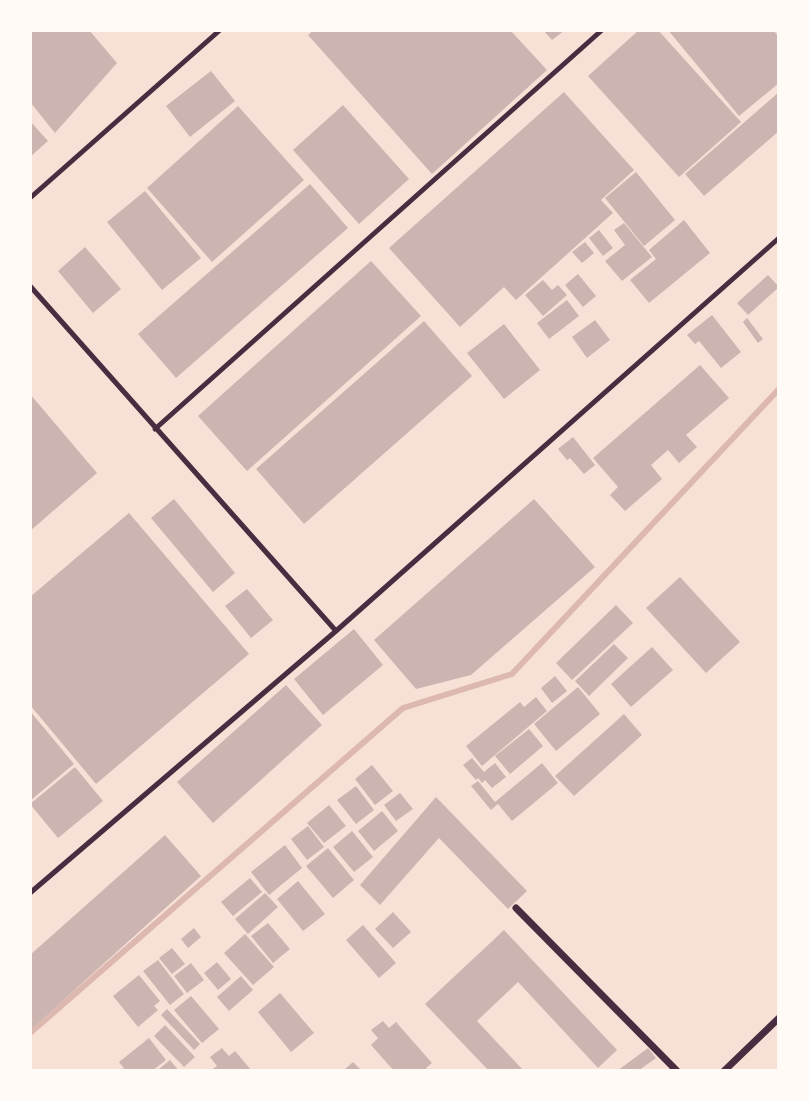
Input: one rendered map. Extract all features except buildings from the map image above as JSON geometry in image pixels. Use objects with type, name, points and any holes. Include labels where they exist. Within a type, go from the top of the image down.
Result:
[{"type":"street","points":[[516,908],[677,1071]]},
{"type":"street","points":[[724,1071],[779,1018]]},
{"type":"lane","points":[[30,198],[220,30]]},
{"type":"lane","points":[[155,429],[602,30]]},
{"type":"lane","points":[[30,893],[336,631],[779,238]]},
{"type":"lane","points":[[30,286],[336,631]]},
{"type":"waterway","points":[[30,1033],[403,708],[512,674],[779,389]]}]
